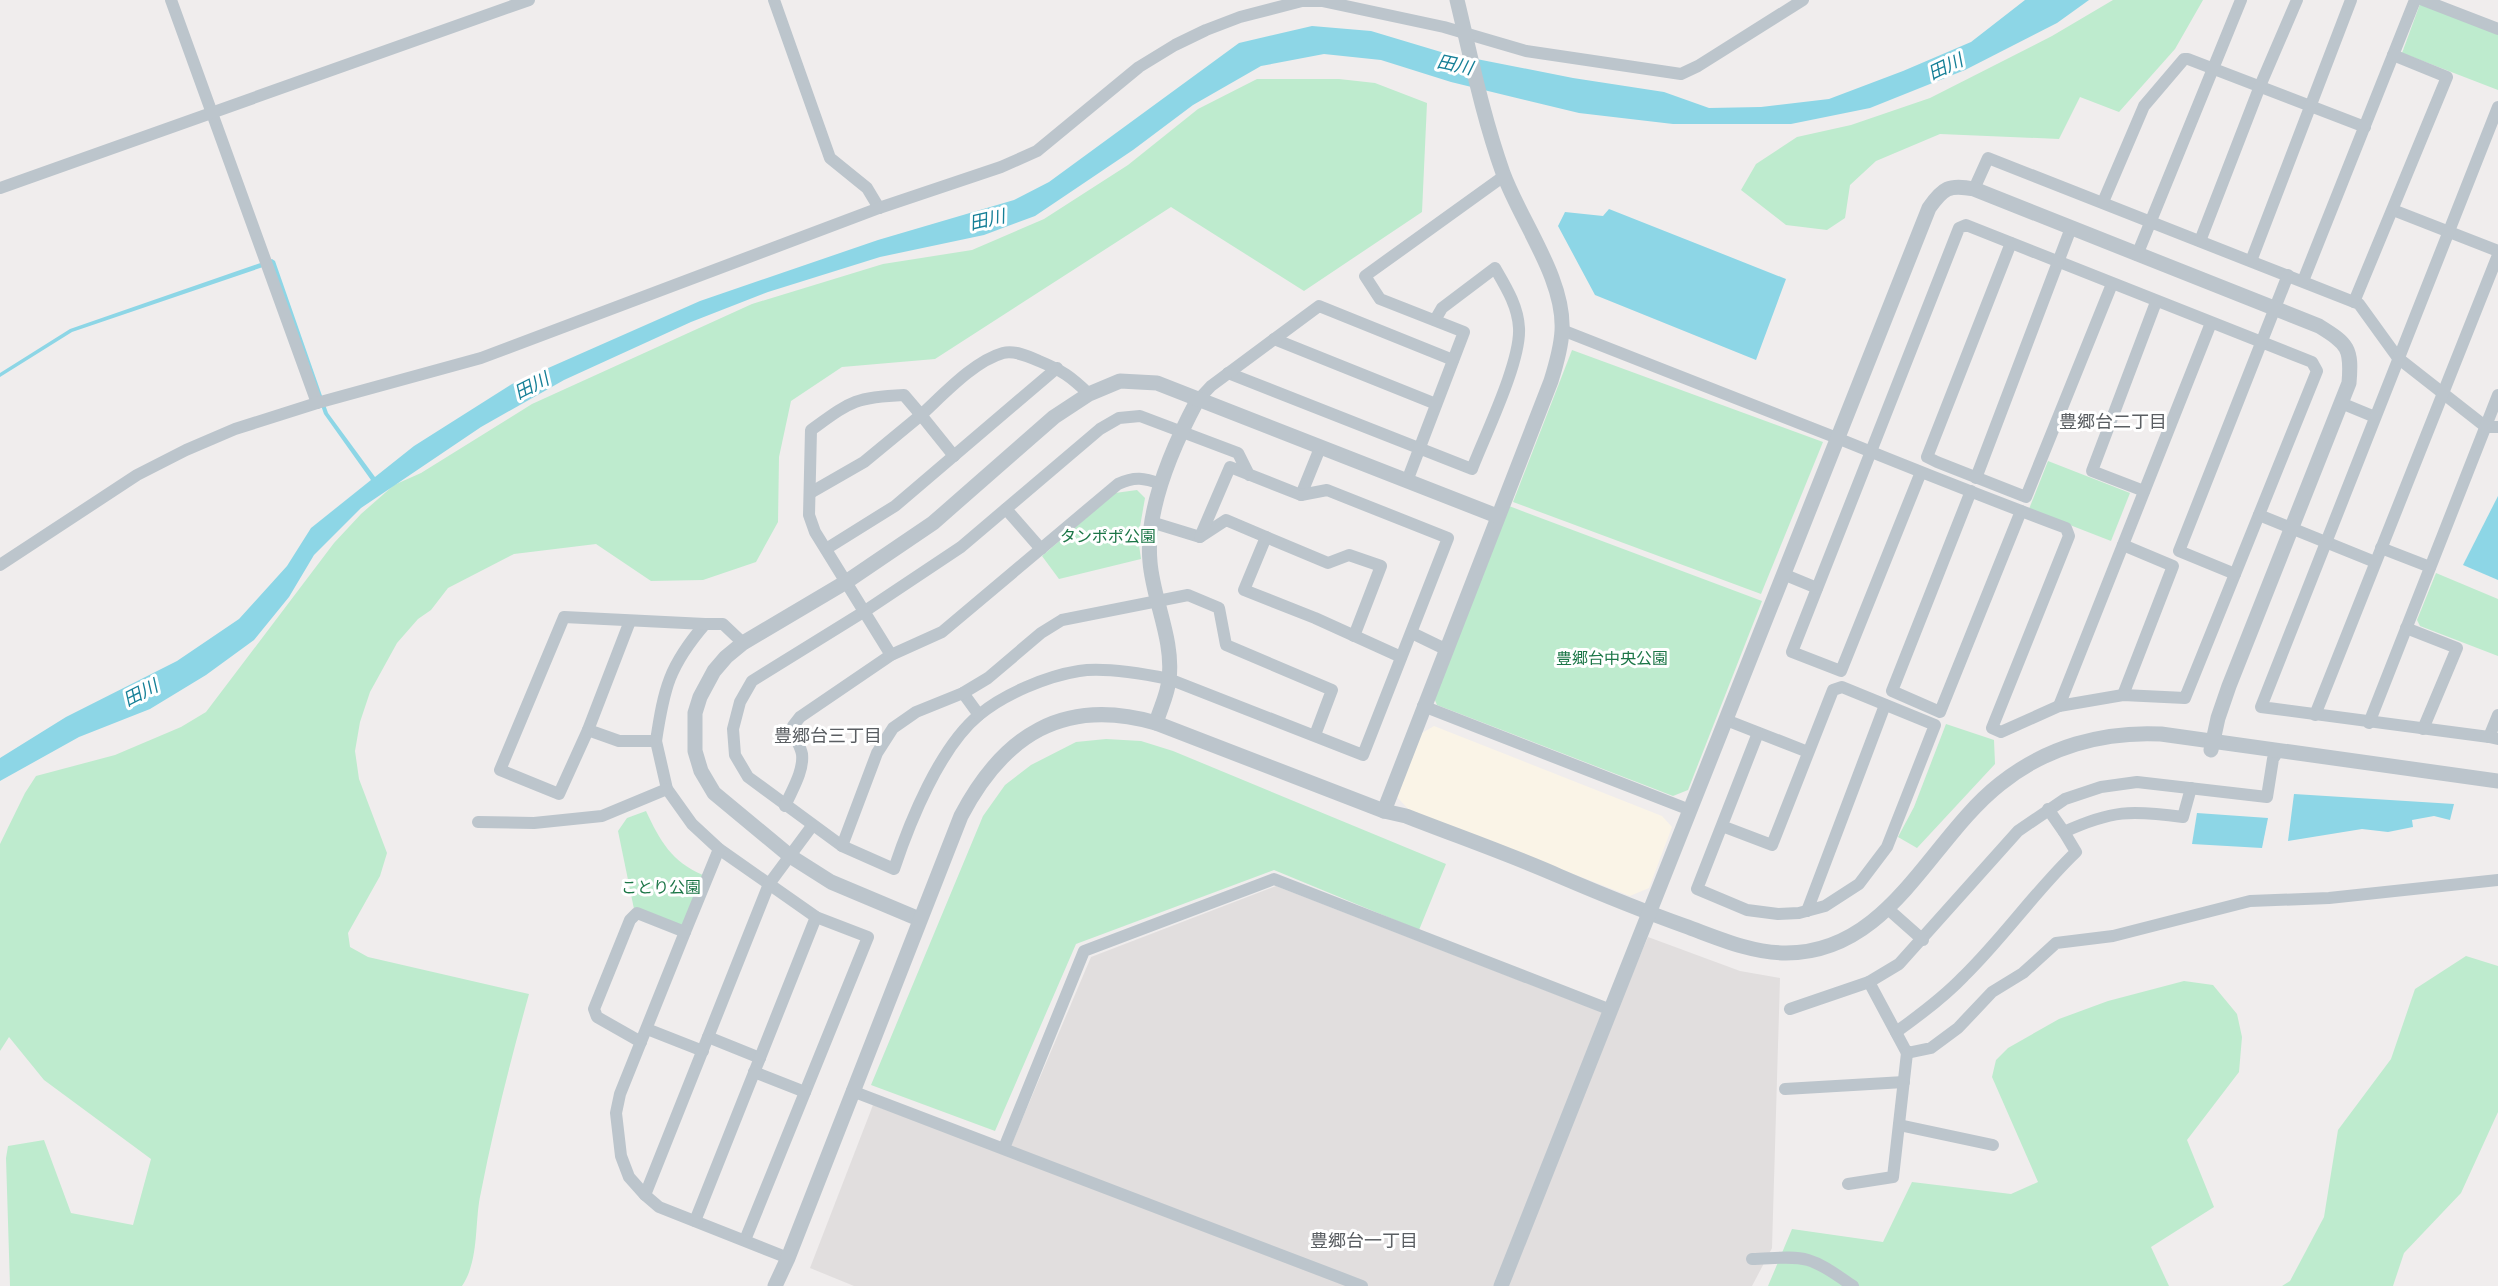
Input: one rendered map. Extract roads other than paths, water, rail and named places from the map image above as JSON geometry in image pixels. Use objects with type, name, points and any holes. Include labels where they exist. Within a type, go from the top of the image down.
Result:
[{"type":"street","points":[[171,0],[317,403]]},
{"type":"street","points":[[0,188],[529,0]]},
{"type":"street","points":[[774,0],[830,158],[867,188],[879,208]]},
{"type":"street","points":[[1384,811],[1423,705],[1551,381],[1560,350],[1562,330],[1560,310],[1552,281],[1504,176],[1481,100],[1457,0]]},
{"type":"street","points":[[0,564],[137,475],[186,450],[235,429],[317,403],[481,358],[879,208],[961,182],[1037,151],[1139,67],[1206,30],[1240,17],[1302,1],[1322,1],[1526,51],[1681,74],[1698,66],[1803,0]]},
{"type":"street","points":[[2137,255],[2241,0]]},
{"type":"street","points":[[2200,241],[2260,86],[2297,0]]},
{"type":"street","points":[[2251,261],[2351,0]]},
{"type":"street","points":[[2303,281],[2415,0]]},
{"type":"street","points":[[2422,0],[2498,29]]},
{"type":"street","points":[[2354,302],[2447,77],[2393,55]]},
{"type":"street","points":[[2103,202],[2144,106],[2184,59],[2215,68],[2365,127]]},
{"type":"street","points":[[2498,107],[2494,130],[2449,232],[2398,358],[2261,707],[2494,738],[2498,715]]},
{"type":"street","points":[[1974,189],[1988,158],[2359,304],[2398,358],[2442,393],[2492,427]]},
{"type":"street","points":[[1407,481],[1464,332],[1380,299],[1365,276],[1504,176]]},
{"type":"street","points":[[1501,1286],[1929,208],[1940,192],[1957,185],[1974,189],[2319,326],[2341,340],[2351,358],[2349,383],[2342,403],[2229,686],[2212,746]]},
{"type":"street","points":[[2315,715],[2498,253],[2392,210]]},
{"type":"street","points":[[1562,330],[1870,452],[2066,528],[2069,536],[1992,728],[2001,732],[2059,706],[2123,695],[2185,698],[2317,371],[2312,362],[1966,225],[1959,228],[1870,452],[1792,652],[1841,671],[1921,472]]},
{"type":"street","points":[[1976,478],[2072,228]]},
{"type":"street","points":[[2011,243],[1927,457],[1976,478],[2026,497],[2112,284]]},
{"type":"street","points":[[1228,373],[1472,469],[1518,350],[1519,327],[1513,300],[1495,268],[1442,308],[1435,320]]},
{"type":"street","points":[[2235,574],[2179,551],[2288,275]]},
{"type":"street","points":[[2144,491],[2092,471],[2156,302]]},
{"type":"street","points":[[1156,723],[1170,679],[1164,629],[1156,602],[1150,562],[1151,522],[1161,484],[1197,401],[1211,386],[1319,306],[1453,360]]},
{"type":"street","points":[[2059,706],[2211,323]]},
{"type":"street","points":[[1274,339],[1436,404]]},
{"type":"street","points":[[810,494],[864,462],[968,373],[990,358],[1005,353],[1024,355],[1067,372],[1089,394]]},
{"type":"street","points":[[826,549],[895,506],[1057,368]]},
{"type":"street","points":[[920,919],[831,882],[790,856],[714,793],[701,771],[695,751],[695,714],[700,697],[720,664],[743,643],[846,582],[933,523],[1054,417],[1089,394],[1120,381],[1157,383],[1197,401],[1497,516]]},
{"type":"street","points":[[891,655],[815,532],[809,514],[811,430],[849,403],[868,397],[904,395],[954,456]]},
{"type":"street","points":[[2369,723],[2430,567],[2492,427],[2498,395]]},
{"type":"street","points":[[2342,403],[2375,417]]},
{"type":"street","points":[[1200,537],[1230,467],[1249,475],[1301,495],[1327,490],[1448,538],[1363,755],[1170,679],[1137,673],[1080,671],[1029,684],[979,715],[951,747],[932,778],[894,869],[842,846],[812,826],[748,777],[735,755],[733,729],[740,702],[752,681],[865,611],[961,547],[1100,429],[1119,418],[1140,416],[1238,453],[1249,475]]},
{"type":"street","points":[[1301,495],[1320,448]]},
{"type":"street","points":[[785,806],[802,765],[801,752],[793,735],[793,726],[810,710],[891,655],[942,632],[1118,484],[1131,478],[1138,478],[1161,484]]},
{"type":"street","points":[[1971,491],[1892,691],[1940,712],[2021,511]]},
{"type":"street","points":[[1006,509],[1041,549]]},
{"type":"street","points":[[2259,515],[2375,562]]},
{"type":"street","points":[[1200,537],[1226,520],[1328,563],[1349,555],[1381,566],[1354,636]]},
{"type":"street","points":[[1151,522],[1200,537]]},
{"type":"street","points":[[1266,537],[1244,590],[1315,618],[1401,657]]},
{"type":"street","points":[[2123,545],[2173,566],[2123,695]]},
{"type":"street","points":[[2380,548],[2430,567]]},
{"type":"street","points":[[1783,574],[1817,588]]},
{"type":"street","points":[[842,846],[877,753],[893,729],[916,711],[963,693],[988,678],[1041,633],[1062,620],[1188,595],[1219,608],[1226,645],[1332,690],[1315,735]]},
{"type":"street","points":[[630,621],[588,730],[559,794],[500,770],[564,617],[723,624],[743,643]]},
{"type":"street","points":[[705,624],[684,649],[669,678],[662,702],[656,741],[667,789],[692,824],[719,849],[816,917],[868,938],[745,1240]]},
{"type":"street","points":[[2406,628],[2457,648],[2423,729]]},
{"type":"street","points":[[1412,633],[1445,649]]},
{"type":"street","points":[[1722,826],[1772,845],[1833,690],[1842,687],[1935,725],[1887,847],[1859,884],[1825,906],[1807,911],[1778,914],[1747,910],[1697,889],[1758,733]]},
{"type":"street","points":[[963,693],[979,715]]},
{"type":"street","points":[[1423,705],[1690,810]]},
{"type":"street","points":[[1807,911],[1885,705]]},
{"type":"street","points":[[775,1286],[788,1258],[951,837],[971,797],[1000,757],[1014,744],[1056,722],[1079,716],[1119,715],[1156,723],[1384,811],[1406,816],[1647,917],[1755,950],[1787,953],[1826,946],[1844,940],[1891,912],[1983,799],[2021,769],[2046,754],[2080,742],[2115,734],[2161,734],[2212,746],[2498,789]]},
{"type":"street","points":[[1726,720],[1808,752]]},
{"type":"street","points":[[588,730],[618,741],[656,741]]},
{"type":"street","points":[[2276,755],[2498,781]]},
{"type":"street","points":[[1790,1009],[1869,982],[1899,964],[1923,940],[2018,831],[2065,799],[2101,787],[2137,782],[2267,797],[2276,755]]},
{"type":"street","points":[[2064,832],[2094,819],[2119,813],[2142,811],[2183,817],[2191,788]]},
{"type":"street","points":[[478,822],[534,823],[602,816],[667,789]]},
{"type":"street","points":[[1896,1032],[1934,1005],[1965,975],[2052,874],[2076,852],[2048,809]]},
{"type":"street","points":[[645,1195],[770,884],[812,826]]},
{"type":"street","points":[[719,849],[620,1094],[616,1113],[621,1156],[628,1177],[660,1207],[788,1258]]},
{"type":"street","points":[[1004,1148],[1084,951],[1274,879],[1611,1010]]},
{"type":"street","points":[[1907,1053],[1931,1048],[1958,1028],[1992,992],[2023,973],[2056,943],[2113,936],[2250,901],[2330,898],[2498,880]]},
{"type":"street","points":[[1891,912],[1923,940]]},
{"type":"street","points":[[641,1042],[597,1017],[594,1009],[630,920],[637,913],[685,932]]},
{"type":"street","points":[[695,1221],[816,917]]},
{"type":"street","points":[[1848,1184],[1893,1177],[1904,1082],[1907,1053],[1869,982]]},
{"type":"street","points":[[647,1029],[703,1051]]},
{"type":"street","points":[[708,1037],[760,1058]]},
{"type":"street","points":[[754,1072],[805,1092]]},
{"type":"street","points":[[1785,1089],[1904,1082]]},
{"type":"street","points":[[852,1091],[1362,1286]]},
{"type":"street","points":[[1899,1125],[1993,1145]]},
{"type":"street","points":[[1752,1259],[1809,1260],[1853,1286]]},
{"type":"water","name":"田川","points":[[2025,0],[2089,0],[2057,23],[1965,70],[1870,108],[1791,124],[1673,124],[1579,113],[1451,82],[1381,60],[1324,54],[1261,66],[1193,105],[1133,150],[1035,216],[984,235],[880,257],[768,292],[691,322],[564,380],[481,427],[361,508],[314,555],[289,597],[254,640],[206,675],[150,709],[79,737],[0,781],[0,758],[66,717],[177,661],[239,619],[287,566],[311,528],[371,480],[324,414],[272,264],[72,332],[0,377],[0,373],[70,329],[272,259],[275,261],[328,413],[375,477],[414,446],[512,384],[700,301],[878,240],[1014,200],[1049,182],[1239,43],[1312,26],[1371,31],[1441,52],[1573,78],[1664,92],[1709,108],[1761,107],[1829,99],[1903,71],[1971,42]]},
{"type":"water","points":[[1609,209],[1786,279],[1756,360],[1595,295],[1558,226],[1565,212],[1603,216]]},
{"type":"water","points":[[2498,496],[2498,580],[2463,565]]},
{"type":"water","points":[[2294,794],[2454,804],[2450,820],[2434,816],[2412,820],[2413,827],[2388,832],[2362,829],[2288,841]]},
{"type":"water","points":[[2197,813],[2268,818],[2262,848],[2192,844]]},
{"type":"district","name":"豊郷台二丁目","points":[[2113,421]]},
{"type":"district","name":"豊郷台三丁目","points":[[828,735]]},
{"type":"district","name":"豊郷台一丁目","points":[[1364,1240]]},
{"type":"park label","name":"タンポポ公園","points":[[1108,536]]},
{"type":"park label","name":"豊郷台中央公園","points":[[1612,658]]},
{"type":"park label","name":"ことり公園","points":[[661,887]]}]
